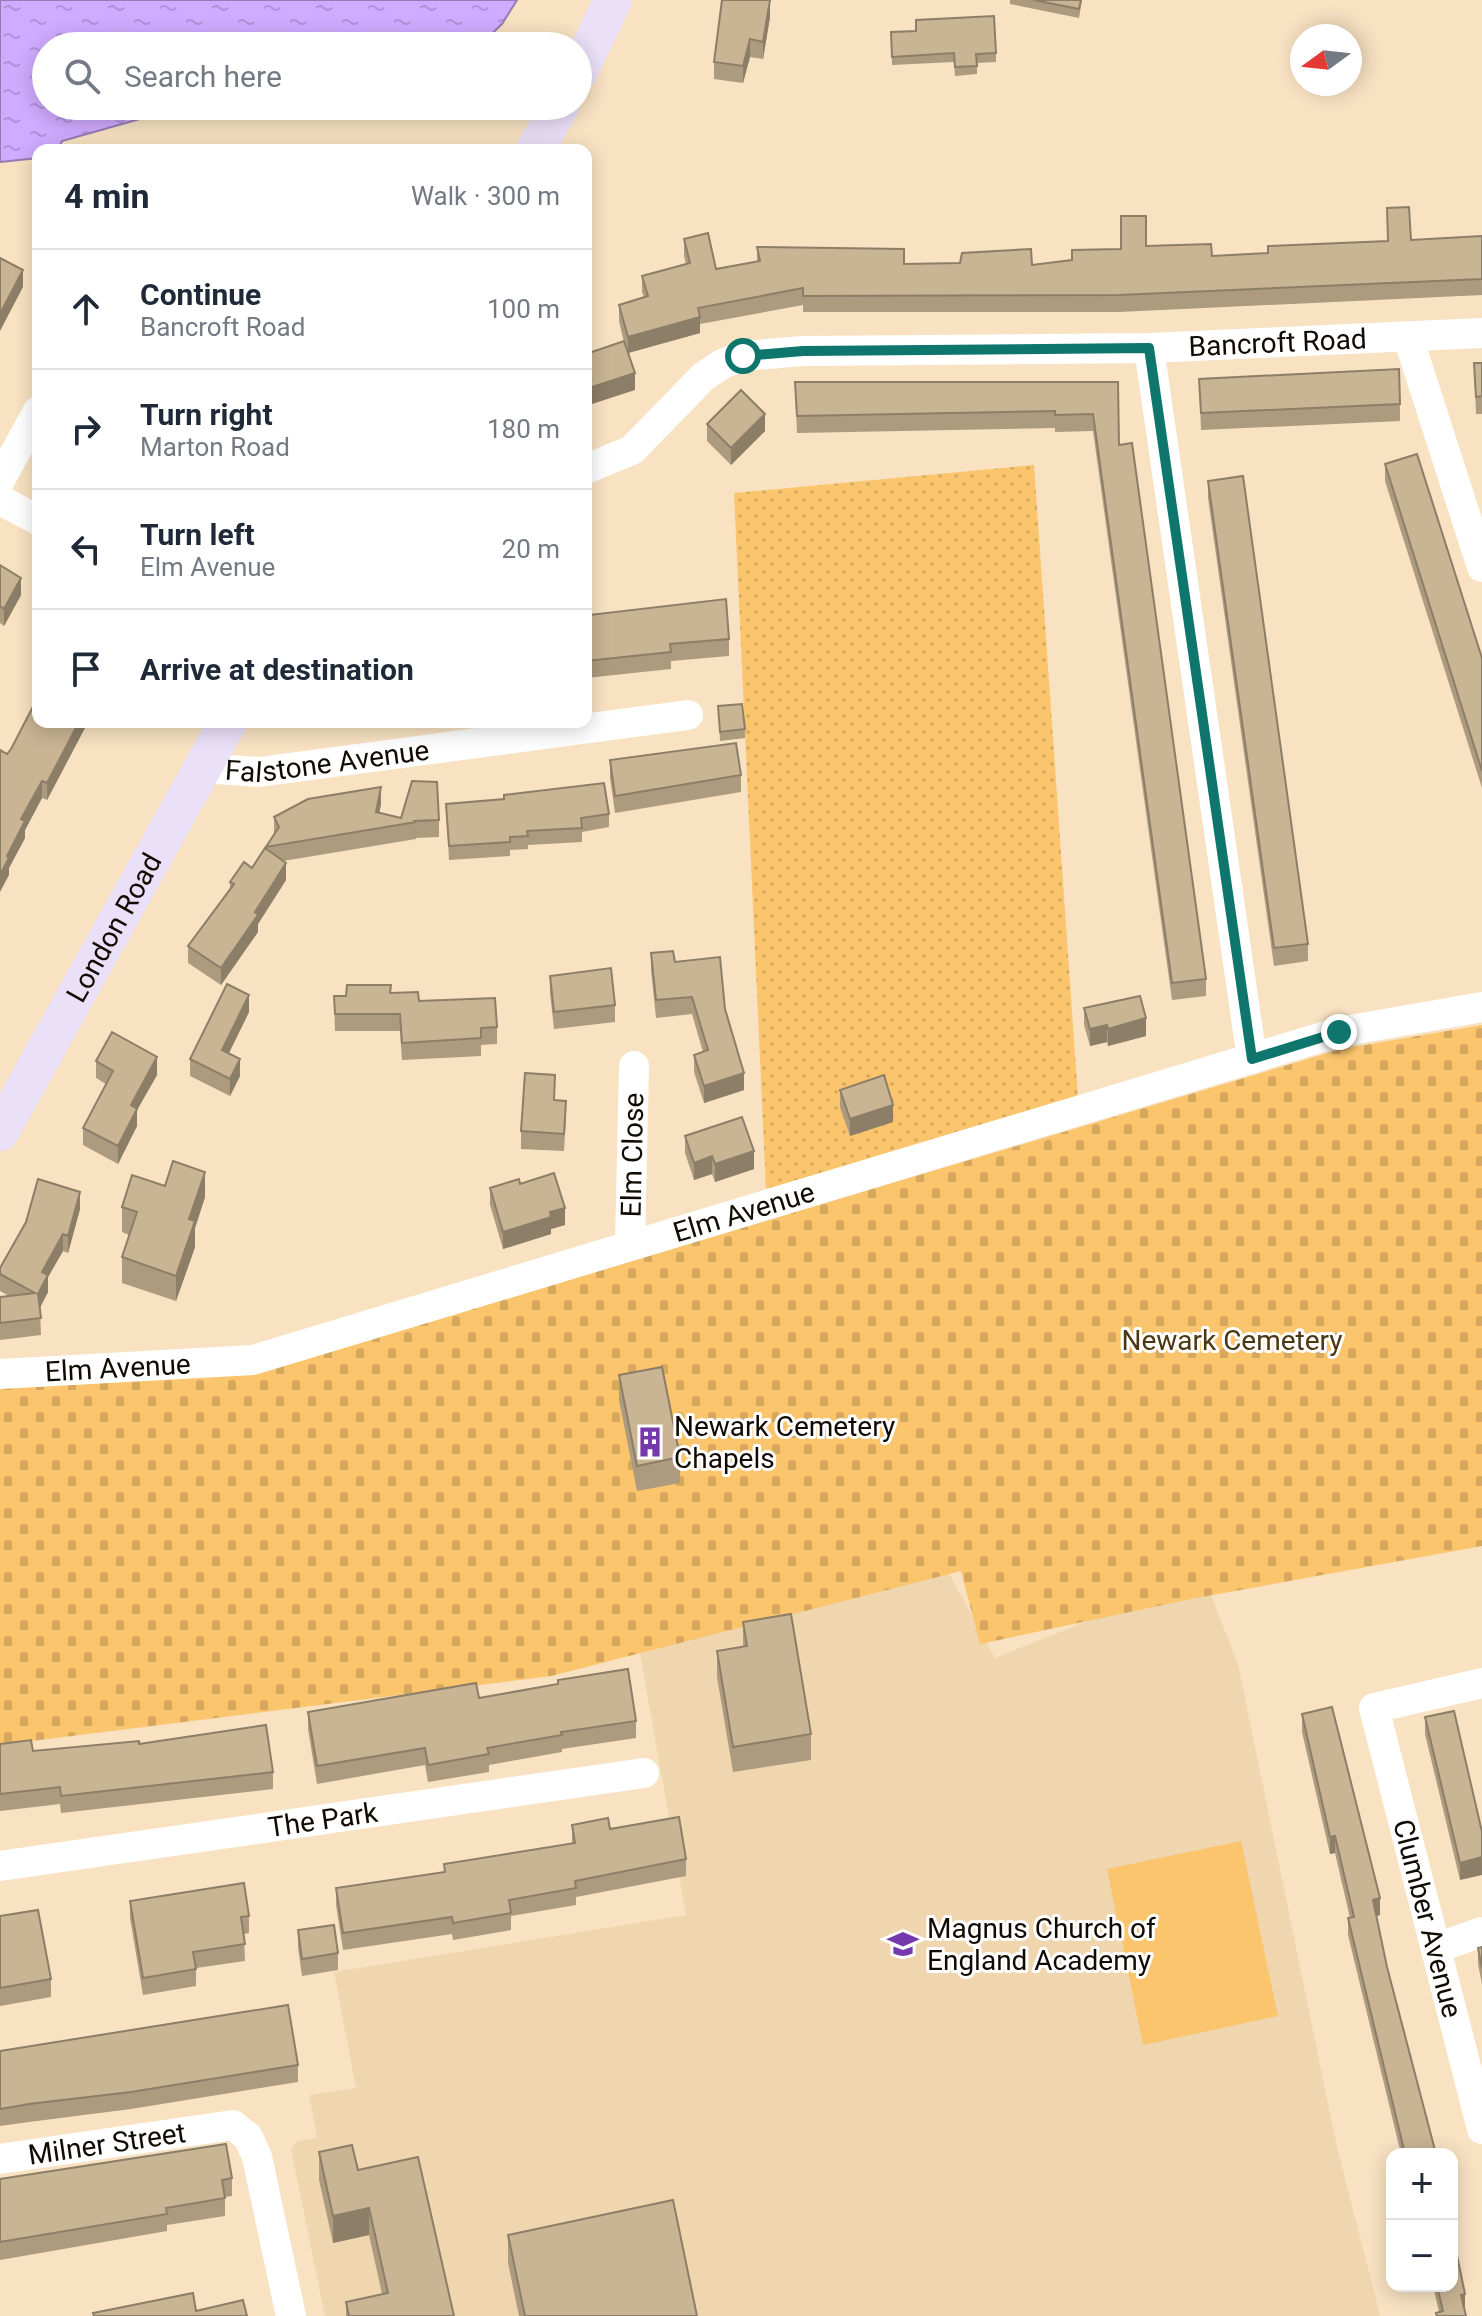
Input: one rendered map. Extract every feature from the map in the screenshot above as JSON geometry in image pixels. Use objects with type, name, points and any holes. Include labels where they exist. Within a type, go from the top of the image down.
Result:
[{"type":"main road","points":[[592,45],[613,0]]},
{"type":"main road","points":[[538,144],[552,120]]},
{"type":"main road","name":"London Road","points":[[0,1132],[225,728]]},
{"type":"street","name":"Bancroft Road","points":[[592,467],[632,450],[703,377],[722,364],[743,356],[803,351],[1149,348],[1482,333]]},
{"type":"street","points":[[1408,337],[1482,567]]},
{"type":"street","points":[[1149,348],[1252,1059]]},
{"type":"street","points":[[0,480],[32,422]]},
{"type":"street","points":[[0,500],[32,517]]},
{"type":"street","name":"Falstone Avenue","points":[[592,728],[688,715]]},
{"type":"street","name":"Falstone Avenue","points":[[202,768],[259,772],[590,728]]},
{"type":"street","name":"Elm Avenue","points":[[0,1374],[253,1360],[630,1243],[1339,1032],[1482,1007]]},
{"type":"street","name":"Elm Close","points":[[630,1243],[634,1066]]},
{"type":"street","name":"Clumber Avenue","points":[[1482,1683],[1374,1708],[1482,2129]]},
{"type":"street","name":"The Park","points":[[0,1866],[644,1773]]},
{"type":"street","points":[[1436,1948],[1482,1932]]},
{"type":"street","name":"Milner Street","points":[[0,2159],[233,2125],[248,2137],[257,2157],[291,2316]]},
{"type":"shaded area","name":"Magnus Church of England Academy","points":[[945,1566],[995,1658],[1203,1575],[1238,1664],[1336,2143],[1380,2316],[325,2316],[291,2149],[298,2141],[317,2138],[309,2095],[356,2088],[334,1972],[686,1915],[639,1647]]},
{"type":"green space","points":[[1034,465],[1078,1098],[766,1189],[734,493]]},
{"type":"green space","name":"Newark Cemetery","points":[[1482,1025],[1482,1546],[1191,1599],[980,1644],[961,1571],[551,1676],[0,1745],[0,1388],[254,1374],[1341,1049]]},
{"type":"green space","points":[[1241,1841],[1278,2016],[1143,2045],[1107,1869]]},
{"type":"water","points":[[0,0],[517,0],[494,32],[32,32],[32,120],[136,120],[62,141],[61,144],[32,144],[32,159],[0,162]]},
{"type":"building","points":[[722,0],[770,0],[763,42],[750,39],[743,66],[714,62]]},
{"type":"building","points":[[1034,0],[1081,0],[1079,9]]},
{"type":"building","points":[[994,16],[996,53],[976,54],[977,66],[955,67],[954,53],[892,57],[891,32],[916,31],[916,20]]},
{"type":"building","points":[[1409,207],[1411,240],[1482,236],[1482,279],[1119,295],[803,296],[803,288],[698,308],[700,317],[628,337],[619,305],[648,296],[642,276],[690,263],[684,239],[708,233],[716,269],[760,261],[757,247],[904,249],[904,264],[960,263],[962,253],[1031,249],[1032,265],[1072,260],[1072,250],[1121,249],[1121,216],[1146,216],[1146,246],[1211,244],[1212,256],[1268,253],[1268,246],[1388,241],[1387,208]]},
{"type":"building","points":[[0,258],[23,270],[0,314]]},
{"type":"building","points":[[624,341],[635,373],[592,387],[592,352]]},
{"type":"building","points":[[1474,363],[1482,363],[1482,396],[1476,397]]},
{"type":"building","points":[[1399,369],[1400,404],[1201,413],[1199,379]]},
{"type":"building","points":[[795,382],[1118,382],[1119,445],[1132,443],[1206,979],[1172,983],[1093,414],[1055,415],[1055,411],[797,416]]},
{"type":"building","points":[[741,390],[765,414],[731,448],[707,424]]},
{"type":"building","points":[[1417,454],[1482,658],[1482,771],[1385,464]]},
{"type":"building","points":[[1243,476],[1308,944],[1274,948],[1208,481]]},
{"type":"building","points":[[0,565],[21,578],[4,609],[0,606]]},
{"type":"building","points":[[726,599],[729,639],[670,644],[671,652],[592,660],[592,615]]},
{"type":"building","points":[[742,704],[745,729],[720,732],[718,706]]},
{"type":"building","points":[[32,709],[32,728],[76,728],[47,783],[42,781],[21,819],[25,821],[0,875],[0,750],[7,754]]},
{"type":"building","points":[[736,743],[741,775],[615,796],[610,760]]},
{"type":"building","points":[[412,781],[437,782],[439,820],[413,821],[416,822],[266,847],[279,827],[274,817],[308,799],[381,787],[376,812],[401,818]]},
{"type":"building","points":[[604,783],[609,814],[581,818],[582,828],[527,831],[528,836],[510,837],[510,842],[449,846],[446,804],[504,799],[504,795]]},
{"type":"building","points":[[265,848],[286,863],[255,912],[258,915],[221,968],[188,946],[234,884],[230,882],[244,862],[252,868]]},
{"type":"building","points":[[673,951],[675,962],[720,957],[725,1009],[744,1073],[704,1086],[694,1055],[708,1050],[692,997],[656,1000],[651,953]]},
{"type":"building","points":[[611,968],[615,1005],[554,1012],[550,976]]},
{"type":"building","points":[[227,984],[249,995],[222,1050],[240,1059],[230,1079],[190,1059]]},
{"type":"building","points":[[347,985],[391,985],[390,993],[418,992],[419,1001],[495,998],[497,1027],[481,1028],[481,1038],[402,1043],[400,1014],[335,1014],[334,996],[346,996]]},
{"type":"building","points":[[1140,996],[1146,1018],[1108,1029],[1107,1025],[1090,1029],[1084,1008]]},
{"type":"building","points":[[112,1032],[157,1057],[131,1105],[137,1109],[118,1146],[83,1128],[113,1071],[96,1061]]},
{"type":"building","points":[[525,1073],[555,1075],[554,1100],[566,1101],[564,1134],[521,1131]]},
{"type":"building","points":[[884,1075],[893,1105],[850,1119],[840,1090]]},
{"type":"building","points":[[742,1117],[754,1151],[715,1164],[712,1156],[694,1163],[685,1136]]},
{"type":"building","points":[[173,1161],[205,1172],[189,1219],[195,1221],[176,1276],[122,1257],[137,1212],[122,1207],[132,1175],[165,1186]]},
{"type":"building","points":[[554,1173],[565,1208],[550,1212],[551,1217],[503,1232],[490,1188],[519,1179],[520,1184]]},
{"type":"building","points":[[38,1179],[80,1192],[68,1236],[63,1234],[42,1272],[48,1275],[38,1294],[41,1318],[0,1323],[0,1297],[35,1293],[0,1274],[0,1268],[26,1222]]},
{"type":"building","points":[[662,1367],[680,1457],[637,1466],[619,1375]]},
{"type":"building","points":[[791,1614],[811,1734],[733,1747],[717,1651],[747,1646],[743,1622]]},
{"type":"building","points":[[628,1669],[636,1721],[561,1732],[562,1735],[487,1748],[489,1754],[428,1765],[425,1748],[317,1766],[308,1712],[476,1683],[479,1698],[558,1684],[558,1680]]},
{"type":"building","points":[[1332,1707],[1380,1898],[1373,1900],[1387,1967],[1434,2148],[1404,2148],[1348,1918],[1354,1917],[1335,1836],[1330,1837],[1302,1714]]},
{"type":"building","points":[[1454,1711],[1482,1832],[1482,1857],[1460,1863],[1425,1717]]},
{"type":"building","points":[[266,1725],[273,1772],[61,1796],[60,1787],[0,1794],[0,1744],[31,1740],[33,1751],[139,1741],[139,1744]]},
{"type":"building","points":[[679,1817],[686,1859],[575,1881],[576,1888],[509,1900],[511,1913],[453,1923],[452,1917],[343,1933],[336,1888],[445,1872],[444,1864],[575,1843],[572,1825],[608,1818],[610,1829]]},
{"type":"building","points":[[244,1883],[249,1916],[241,1917],[245,1944],[193,1952],[196,1969],[143,1978],[130,1901]]},
{"type":"building","points":[[38,1910],[51,1979],[0,1988],[0,1916]]},
{"type":"building","points":[[334,1925],[338,1953],[302,1959],[298,1930]]},
{"type":"building","points":[[1482,1947],[1482,1968],[1478,1948]]},
{"type":"building","points":[[288,2005],[298,2065],[0,2109],[0,2051]]},
{"type":"building","points":[[226,2144],[232,2178],[222,2180],[225,2198],[166,2208],[167,2214],[0,2242],[0,2179]]},
{"type":"building","points":[[352,2145],[358,2170],[418,2157],[454,2316],[349,2316],[346,2302],[388,2293],[369,2208],[333,2216],[319,2152]]},
{"type":"building","points":[[673,2200],[697,2316],[525,2316],[508,2235]]},
{"type":"building","points":[[1458,2260],[1466,2316],[1437,2316],[1436,2313],[1443,2311],[1438,2292],[1458,2292]]},
{"type":"building","points":[[193,2293],[196,2311],[243,2300],[247,2316],[94,2316],[93,2313]]},
{"type":"place","name":"Newark Cemetery Chapels","points":[[650,1442]]},
{"type":"place","name":"Magnus Church of England Academy","points":[[903,1944]]},
{"type":"route","points":[[743,356],[803,351],[1149,348],[1252,1059],[1339,1032]]}]
